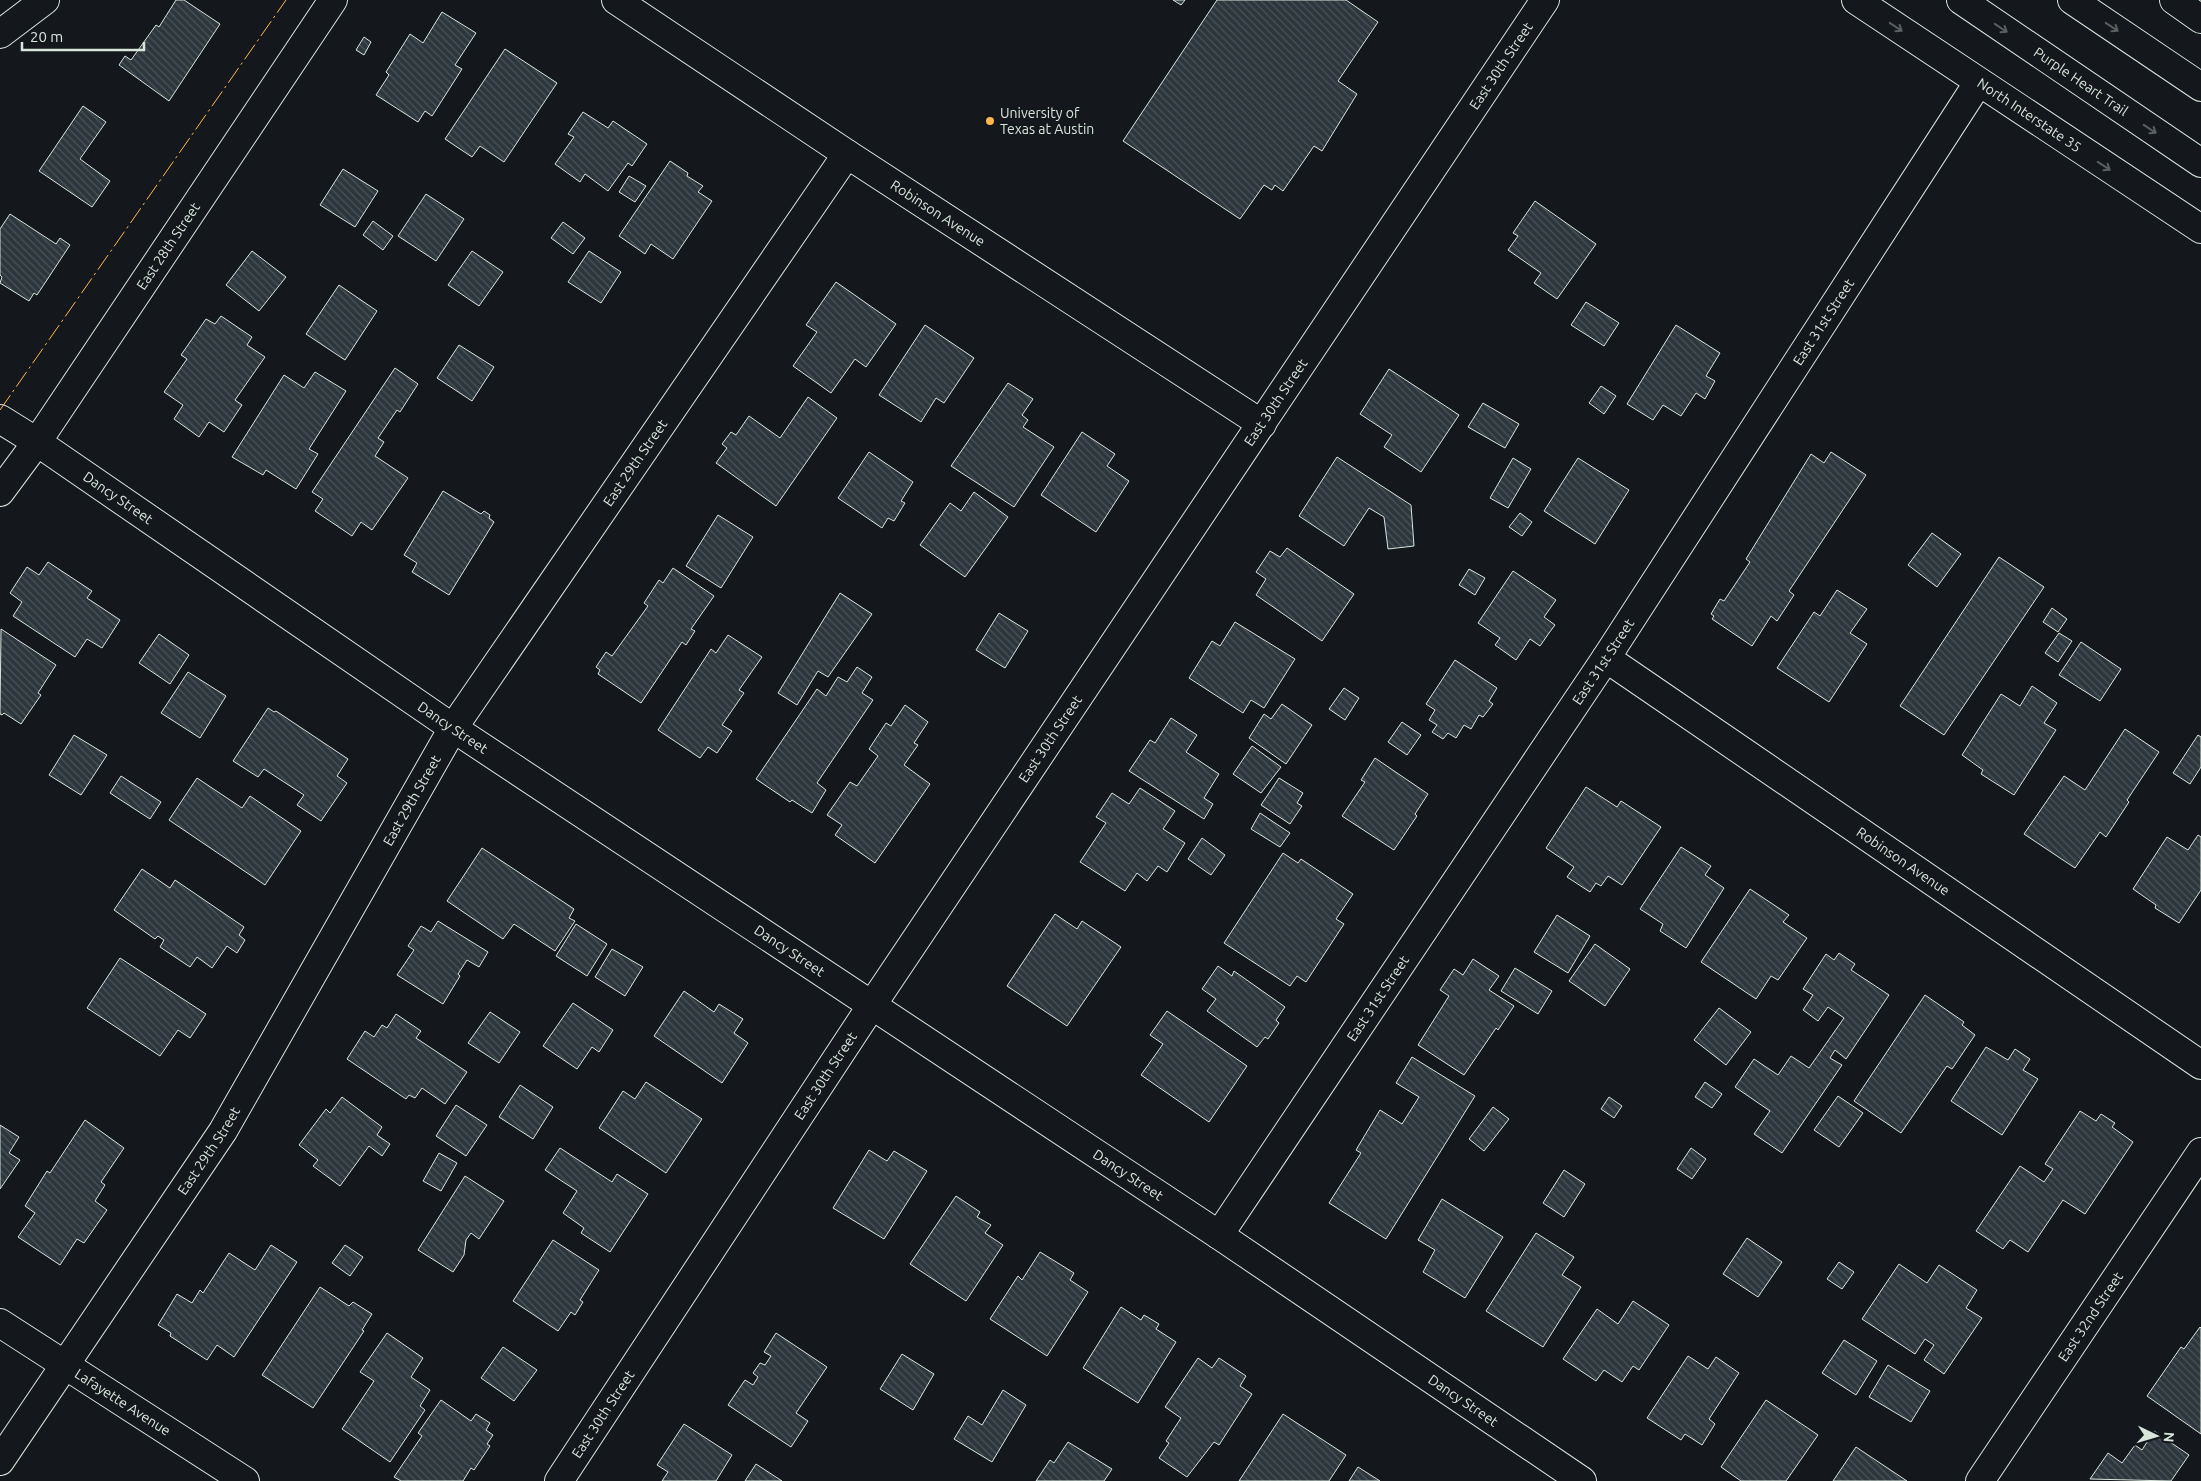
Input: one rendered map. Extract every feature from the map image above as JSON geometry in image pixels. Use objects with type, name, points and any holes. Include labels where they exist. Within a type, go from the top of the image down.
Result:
[{"type":"main road","points":[[0,25],[23,0]]},
{"type":"main road","points":[[0,34],[45,0]]},
{"type":"main road","name":"East 28th Street","points":[[0,492],[37,442],[333,0]]},
{"type":"main road","name":"Robinson Avenue","points":[[616,0],[847,154],[1262,424]]},
{"type":"main road","name":"East 30th Street","points":[[559,1481],[872,1005],[1545,0]]},
{"type":"main road","name":"North Interstate 35","points":[[1856,0],[1978,83],[2201,229]]},
{"type":"main road","name":"Purple Heart Trail","points":[[1961,0],[2201,163]]},
{"type":"main road","points":[[2072,0],[2201,87]]},
{"type":"main road","points":[[2174,0],[2201,19]]},
{"type":"main road","name":"East 31st Street","points":[[1219,1235],[1606,658],[1978,83]]},
{"type":"main road","name":"East 29th Street","points":[[0,1461],[223,1131],[453,728],[847,154]]},
{"type":"main road","name":"Dancy Street","points":[[0,419],[37,442],[453,728],[1219,1235],[1582,1481]]},
{"type":"main road","name":"Robinson Avenue","points":[[1606,658],[2201,1065]]},
{"type":"main road","name":"East 32nd Street","points":[[1980,1481],[2201,1152]]},
{"type":"main road","name":"Lafayette Avenue","points":[[0,1323],[245,1481]]},
{"type":"building","points":[[176,0],[184,0],[220,24],[169,101],[119,65],[125,56],[131,60],[156,25],[159,27]]},
{"type":"building","points":[[1173,0],[1185,0],[1181,5]]},
{"type":"building","points":[[1217,0],[1346,0],[1378,22],[1338,81],[1357,94],[1322,151],[1314,146],[1283,191],[1275,185],[1272,190],[1264,185],[1240,219],[1123,141]]},
{"type":"building","points":[[442,12],[476,33],[455,65],[462,69],[432,116],[425,111],[418,122],[376,95],[389,75],[386,72],[410,34],[423,43]]},
{"type":"building","points":[[364,37],[371,42],[364,55],[356,50]]},
{"type":"building","points":[[505,49],[557,83],[504,162],[480,146],[472,157],[445,139]]},
{"type":"building","points":[[83,106],[106,122],[80,159],[110,181],[92,207],[39,171]]},
{"type":"building","points":[[583,112],[608,128],[613,121],[647,144],[632,166],[628,163],[608,191],[585,174],[580,182],[555,164],[574,137],[568,134]]},
{"type":"building","points":[[670,161],[688,173],[687,176],[703,186],[698,192],[712,201],[673,259],[651,244],[645,254],[619,236]]},
{"type":"building","points":[[343,169],[378,191],[355,227],[320,205]]},
{"type":"building","points":[[629,176],[646,186],[635,202],[619,192]]},
{"type":"building","points":[[426,194],[464,219],[436,261],[398,236]]},
{"type":"building","points":[[1535,201],[1596,244],[1557,299],[1534,283],[1541,273],[1508,250],[1518,236],[1513,233]]},
{"type":"building","points":[[10,214],[56,244],[60,238],[70,245],[37,295],[34,293],[29,301],[0,283],[2,277],[0,275],[0,229]]},
{"type":"building","points":[[373,221],[393,236],[383,250],[363,235]]},
{"type":"building","points":[[563,222],[585,238],[573,254],[551,238]]},
{"type":"building","points":[[252,251],[286,277],[259,311],[226,285]]},
{"type":"building","points":[[472,251],[503,272],[479,306],[448,285]]},
{"type":"building","points":[[589,251],[621,272],[601,303],[568,282]]},
{"type":"building","points":[[836,282],[896,324],[866,367],[855,359],[831,393],[793,366],[817,332],[806,325]]},
{"type":"building","points":[[339,285],[377,311],[345,360],[306,334]]},
{"type":"building","points":[[1586,302],[1619,323],[1604,346],[1571,325]]},
{"type":"building","points":[[221,316],[252,337],[247,345],[265,357],[235,400],[242,405],[224,432],[209,422],[199,437],[174,419],[183,405],[164,392],[187,359],[181,355],[206,319],[215,324]]},
{"type":"building","points":[[925,325],[974,358],[944,403],[936,398],[921,422],[879,395]]},
{"type":"building","points":[[1676,325],[1720,353],[1706,376],[1715,381],[1705,399],[1696,393],[1681,416],[1663,405],[1653,420],[1627,404]]},
{"type":"building","points":[[459,345],[494,367],[472,401],[437,378]]},
{"type":"building","points":[[395,368],[418,384],[400,412],[397,410],[378,438],[384,442],[375,456],[408,478],[372,530],[361,522],[352,536],[315,511],[323,499],[312,492]]},
{"type":"building","points":[[1389,369],[1459,415],[1421,472],[1384,447],[1392,435],[1360,414]]},
{"type":"building","points":[[315,372],[346,391],[309,449],[318,454],[296,489],[266,470],[263,475],[232,457],[284,375],[304,388]]},
{"type":"building","points":[[1008,383],[1033,399],[1022,415],[1028,420],[1023,427],[1054,447],[1014,507],[951,466]]},
{"type":"building","points":[[1601,386],[1616,396],[1604,414],[1589,403]]},
{"type":"building","points":[[808,397],[837,418],[776,506],[716,463],[727,448],[722,444],[731,432],[736,435],[749,416],[780,438]]},
{"type":"building","points":[[1483,403],[1519,424],[1505,448],[1468,427]]},
{"type":"building","points":[[1082,432],[1115,454],[1107,466],[1129,481],[1096,532],[1041,495]]},
{"type":"building","points":[[869,452],[913,482],[901,501],[905,503],[894,521],[888,518],[882,528],[838,498]]},
{"type":"building","points":[[1831,452],[1866,475],[1789,591],[1794,595],[1777,621],[1771,616],[1752,646],[1712,619],[1714,616],[1711,614],[1720,599],[1724,601],[1750,562],[1746,559],[1811,454],[1824,463]]},
{"type":"building","points":[[1337,457],[1411,505],[1414,546],[1388,549],[1384,517],[1369,508],[1344,546],[1299,516]]},
{"type":"building","points":[[1513,458],[1531,469],[1508,508],[1490,498]]},
{"type":"building","points":[[1578,458],[1629,490],[1595,544],[1544,511]]},
{"type":"building","points":[[443,491],[481,514],[484,511],[490,515],[489,518],[494,522],[449,595],[412,572],[417,563],[404,555]]},
{"type":"building","points":[[974,492],[1008,517],[965,577],[920,545],[950,503],[961,511]]},
{"type":"building","points":[[1520,513],[1532,522],[1522,536],[1509,527]]},
{"type":"building","points":[[718,515],[753,537],[721,588],[686,566]]},
{"type":"building","points":[[1932,533],[1961,554],[1937,587],[1908,565]]},
{"type":"building","points":[[1287,548],[1354,594],[1322,641],[1256,595],[1266,579],[1256,572],[1270,551],[1280,557]]},
{"type":"building","points":[[1999,557],[2044,587],[1944,735],[1900,706]]},
{"type":"building","points":[[48,562],[92,591],[87,598],[120,620],[102,648],[87,639],[75,657],[13,616],[22,602],[10,593],[27,567],[39,575]]},
{"type":"building","points":[[673,568],[714,596],[691,629],[695,631],[686,645],[682,642],[641,703],[598,674],[600,670],[596,667],[606,652],[612,656],[648,606],[644,603],[659,580],[663,583]]},
{"type":"building","points":[[1469,569],[1485,578],[1475,595],[1459,585]]},
{"type":"building","points":[[1513,571],[1556,600],[1544,617],[1555,625],[1540,646],[1530,639],[1516,660],[1495,645],[1500,638],[1478,623]]},
{"type":"building","points":[[1837,590],[1867,609],[1850,633],[1867,644],[1829,702],[1777,668],[1814,612],[1820,616]]},
{"type":"building","points":[[840,593],[872,614],[828,677],[818,671],[797,705],[778,693]]},
{"type":"building","points":[[2052,608],[2067,619],[2058,632],[2043,622]]},
{"type":"building","points":[[999,613],[1028,631],[1005,668],[976,650]]},
{"type":"building","points":[[1235,622],[1295,659],[1264,708],[1251,700],[1243,713],[1189,678],[1212,641],[1220,646]]},
{"type":"building","points":[[1,629],[56,665],[38,693],[41,695],[21,724],[4,713],[0,714]]},
{"type":"building","points":[[2059,633],[2072,641],[2058,662],[2045,653]]},
{"type":"building","points":[[159,634],[189,655],[170,684],[139,663]]},
{"type":"building","points":[[728,635],[762,657],[739,690],[744,693],[722,725],[732,731],[717,753],[708,747],[700,758],[658,730],[711,649],[716,653]]},
{"type":"building","points":[[2081,642],[2121,669],[2100,701],[2059,675]]},
{"type":"building","points":[[1455,660],[1497,688],[1489,701],[1493,704],[1483,717],[1479,715],[1471,729],[1464,725],[1456,738],[1448,733],[1443,739],[1432,732],[1437,725],[1429,720],[1435,710],[1426,704]]},
{"type":"building","points":[[857,667],[872,677],[862,693],[873,700],[817,783],[826,790],[812,813],[792,800],[790,802],[756,779],[817,689],[826,696],[838,677],[847,682]]},
{"type":"building","points":[[188,672],[226,696],[200,738],[161,713]]},
{"type":"building","points":[[2032,686],[2057,703],[2044,723],[2056,730],[2014,795],[1981,774],[1983,770],[1962,755],[2001,694],[2020,706]]},
{"type":"building","points":[[1344,688],[1359,698],[1345,720],[1329,709]]},
{"type":"building","points":[[1282,704],[1312,725],[1286,764],[1249,738],[1264,714],[1271,719]]},
{"type":"building","points":[[905,705],[928,722],[914,743],[918,745],[904,765],[930,784],[875,863],[835,835],[842,825],[827,815],[850,782],[857,786],[878,756],[869,749],[886,723],[891,726]]},
{"type":"building","points":[[268,708],[274,712],[276,711],[348,759],[337,776],[347,783],[321,821],[297,805],[304,795],[264,769],[258,777],[233,761]]},
{"type":"building","points":[[1171,718],[1197,735],[1186,752],[1219,774],[1204,798],[1213,804],[1204,819],[1129,771],[1150,740],[1155,743]]},
{"type":"building","points":[[1402,722],[1421,735],[1407,755],[1388,742]]},
{"type":"building","points":[[2125,729],[2159,752],[2127,800],[2129,802],[2106,837],[2100,832],[2075,868],[2024,834],[2064,776],[2085,790]]},
{"type":"building","points":[[74,735],[107,755],[81,795],[49,775]]},
{"type":"building","points":[[2198,735],[2201,737],[2201,767],[2190,784],[2173,773]]},
{"type":"building","points":[[1252,746],[1281,767],[1261,793],[1233,774]]},
{"type":"building","points":[[1375,758],[1428,794],[1415,814],[1417,816],[1394,850],[1342,816],[1365,782],[1361,780]]},
{"type":"building","points":[[121,776],[161,802],[150,819],[110,793]]},
{"type":"building","points":[[197,778],[242,808],[250,796],[301,831],[265,885],[169,820]]},
{"type":"building","points":[[1279,778],[1303,793],[1297,803],[1302,806],[1290,824],[1261,805]]},
{"type":"building","points":[[1586,787],[1617,807],[1621,801],[1661,827],[1622,885],[1608,876],[1601,886],[1596,883],[1590,892],[1567,877],[1574,867],[1546,848]]},
{"type":"building","points":[[1140,788],[1175,811],[1163,829],[1185,843],[1167,872],[1158,866],[1147,881],[1137,873],[1125,891],[1080,862],[1106,823],[1096,817],[1112,793],[1129,804]]},
{"type":"building","points":[[1260,813],[1290,833],[1280,847],[1251,829]]},
{"type":"building","points":[[2198,835],[2201,837],[2201,890],[2179,923],[2155,908],[2156,905],[2133,889],[2167,837],[2188,850]]},
{"type":"building","points":[[1202,838],[1225,855],[1211,875],[1188,859]]},
{"type":"building","points":[[1681,847],[1711,866],[1705,875],[1724,888],[1686,948],[1660,931],[1663,924],[1640,909]]},
{"type":"building","points":[[482,848],[574,909],[569,918],[575,921],[555,951],[514,924],[503,939],[447,901]]},
{"type":"building","points":[[1283,853],[1298,863],[1301,859],[1353,894],[1336,919],[1344,924],[1306,982],[1297,976],[1290,986],[1224,943]]},
{"type":"building","points":[[142,869],[170,888],[175,880],[244,927],[239,935],[245,940],[237,953],[227,946],[212,968],[197,957],[190,967],[160,947],[164,940],[158,936],[155,939],[114,910]]},
{"type":"building","points":[[1750,889],[1789,915],[1783,922],[1807,938],[1778,980],[1771,976],[1756,999],[1701,962]]},
{"type":"building","points":[[1055,914],[1077,929],[1082,921],[1121,947],[1067,1026],[1007,986]]},
{"type":"building","points":[[1557,915],[1590,936],[1568,973],[1534,952]]},
{"type":"building","points":[[438,921],[488,952],[479,967],[467,960],[458,974],[460,976],[443,1004],[397,975],[414,950],[408,946],[421,926],[431,932]]},
{"type":"building","points":[[576,924],[607,944],[587,976],[556,956]]},
{"type":"building","points":[[1595,944],[1630,969],[1605,1006],[1569,981]]},
{"type":"building","points":[[612,949],[643,967],[625,996],[595,977]]},
{"type":"building","points":[[1839,953],[1855,964],[1851,970],[1889,995],[1846,1059],[1835,1050],[1830,1058],[1842,1065],[1782,1153],[1754,1134],[1770,1111],[1735,1087],[1754,1059],[1778,1075],[1791,1056],[1809,1068],[1844,1018],[1828,1007],[1818,1021],[1803,1010],[1813,995],[1803,989],[1826,954],[1834,960]]},
{"type":"building","points":[[120,958],[206,1014],[190,1038],[178,1030],[160,1056],[87,1008]]},
{"type":"building","points":[[1473,959],[1499,976],[1489,990],[1514,1006],[1498,1030],[1496,1028],[1464,1075],[1418,1045],[1449,996],[1440,990],[1454,969],[1463,975]]},
{"type":"building","points":[[1218,966],[1232,976],[1234,971],[1285,1007],[1276,1020],[1279,1023],[1268,1039],[1265,1037],[1257,1047],[1207,1011],[1216,999],[1202,989]]},
{"type":"building","points":[[1515,968],[1552,991],[1538,1014],[1501,991]]},
{"type":"building","points":[[684,991],[714,1012],[719,1004],[743,1019],[734,1033],[748,1043],[722,1083],[654,1036]]},
{"type":"building","points":[[1925,995],[1964,1022],[1962,1025],[1975,1035],[1952,1069],[1947,1066],[1901,1133],[1854,1101]]},
{"type":"building","points":[[573,1003],[613,1030],[599,1052],[592,1047],[577,1069],[543,1046]]},
{"type":"building","points":[[1719,1008],[1751,1032],[1726,1065],[1694,1040]]},
{"type":"building","points":[[1167,1011],[1247,1066],[1209,1122],[1141,1075],[1163,1044],[1150,1035]]},
{"type":"building","points":[[490,1012],[520,1032],[499,1063],[468,1043]]},
{"type":"building","points":[[396,1014],[421,1031],[416,1038],[467,1072],[445,1104],[422,1088],[415,1098],[409,1095],[406,1099],[347,1059],[365,1031],[374,1037],[382,1025],[387,1028]]},
{"type":"building","points":[[1986,1047],[2008,1060],[2015,1049],[2030,1059],[2023,1070],[2038,1079],[2002,1135],[1951,1101]]},
{"type":"building","points":[[1412,1057],[1475,1096],[1386,1239],[1329,1203],[1361,1153],[1356,1150],[1380,1110],[1402,1124],[1419,1097],[1396,1083]]},
{"type":"building","points":[[646,1082],[702,1119],[666,1173],[599,1128],[623,1091],[635,1099]]},
{"type":"building","points":[[1705,1082],[1722,1094],[1712,1108],[1695,1097]]},
{"type":"building","points":[[520,1085],[553,1107],[533,1139],[499,1117]]},
{"type":"building","points":[[1838,1096],[1863,1113],[1839,1147],[1814,1130]]},
{"type":"building","points":[[342,1097],[382,1127],[377,1135],[390,1144],[382,1156],[369,1146],[340,1186],[313,1166],[318,1160],[299,1145],[326,1109],[330,1113]]},
{"type":"building","points":[[1609,1097],[1622,1106],[1614,1118],[1601,1109]]},
{"type":"building","points":[[456,1105],[487,1125],[466,1156],[436,1136]]},
{"type":"building","points":[[1493,1107],[1509,1119],[1484,1151],[1469,1139]]},
{"type":"building","points":[[2080,1111],[2096,1121],[2101,1114],[2115,1123],[2112,1127],[2133,1142],[2085,1214],[2063,1200],[2028,1252],[2010,1240],[2003,1249],[1976,1231],[2020,1166],[2044,1182],[2053,1169],[2045,1164]]},
{"type":"building","points":[[85,1120],[124,1148],[101,1182],[105,1185],[95,1201],[107,1210],[84,1243],[77,1239],[60,1265],[18,1237],[35,1213],[25,1206],[47,1171],[50,1173]]},
{"type":"building","points":[[0,1125],[19,1137],[9,1153],[20,1160],[0,1189]]},
{"type":"building","points":[[560,1148],[612,1182],[617,1174],[648,1194],[610,1252],[581,1233],[584,1228],[563,1213],[577,1191],[545,1170]]},
{"type":"building","points":[[1691,1148],[1706,1159],[1692,1179],[1677,1169]]},
{"type":"building","points":[[869,1150],[887,1161],[894,1151],[927,1171],[884,1239],[833,1208]]},
{"type":"building","points":[[439,1153],[457,1163],[441,1191],[423,1181]]},
{"type":"building","points":[[1564,1170],[1585,1184],[1564,1217],[1543,1203]]},
{"type":"building","points":[[465,1176],[504,1201],[479,1239],[471,1233],[466,1240],[464,1255],[453,1272],[418,1250]]},
{"type":"building","points":[[956,1196],[980,1212],[977,1217],[991,1225],[985,1233],[1003,1245],[966,1301],[910,1264]]},
{"type":"building","points":[[1442,1199],[1503,1237],[1465,1298],[1423,1272],[1435,1250],[1418,1240]]},
{"type":"building","points":[[1536,1233],[1574,1257],[1562,1275],[1581,1287],[1543,1347],[1486,1311]]},
{"type":"building","points":[[1747,1238],[1782,1262],[1758,1297],[1723,1274]]},
{"type":"building","points":[[553,1240],[599,1270],[580,1300],[583,1302],[575,1315],[571,1312],[558,1331],[513,1301]]},
{"type":"building","points":[[271,1245],[297,1262],[234,1357],[217,1345],[207,1360],[170,1336],[171,1333],[158,1325],[177,1294],[192,1303],[200,1290],[203,1293],[229,1253],[255,1270]]},
{"type":"building","points":[[345,1245],[363,1257],[350,1276],[332,1263]]},
{"type":"building","points":[[1040,1252],[1074,1273],[1070,1280],[1088,1292],[1047,1356],[990,1319],[1018,1276],[1022,1280]]},
{"type":"building","points":[[1839,1262],[1854,1272],[1842,1289],[1827,1279]]},
{"type":"building","points":[[1899,1264],[1927,1283],[1939,1265],[1977,1290],[1966,1308],[1982,1318],[1944,1374],[1924,1360],[1934,1345],[1925,1339],[1915,1354],[1862,1319]]},
{"type":"building","points":[[320,1287],[349,1306],[353,1302],[372,1314],[362,1330],[364,1331],[313,1408],[262,1375]]},
{"type":"building","points":[[1633,1301],[1669,1325],[1639,1370],[1633,1366],[1622,1382],[1604,1370],[1596,1381],[1563,1359],[1597,1309],[1618,1324]]},
{"type":"building","points":[[1121,1307],[1141,1320],[1144,1315],[1159,1324],[1156,1329],[1176,1342],[1138,1403],[1083,1368]]},
{"type":"building","points":[[2200,1327],[2201,1434],[2147,1396],[2181,1347],[2184,1349]]},
{"type":"building","points":[[387,1333],[423,1358],[411,1377],[430,1390],[420,1406],[425,1410],[390,1462],[342,1429],[374,1381],[360,1372]]},
{"type":"building","points":[[776,1333],[827,1367],[796,1413],[808,1421],[791,1447],[728,1405],[745,1380],[753,1385],[758,1377],[753,1373],[760,1363],[765,1365],[771,1356],[764,1352]]},
{"type":"building","points":[[1844,1340],[1877,1361],[1856,1395],[1822,1373]]},
{"type":"building","points":[[503,1347],[537,1370],[514,1401],[481,1378]]},
{"type":"building","points":[[902,1354],[934,1374],[913,1410],[880,1389]]},
{"type":"building","points":[[1688,1356],[1708,1369],[1716,1357],[1739,1373],[1709,1419],[1715,1424],[1702,1445],[1685,1434],[1681,1440],[1647,1418]]},
{"type":"building","points":[[1198,1358],[1212,1368],[1219,1358],[1246,1376],[1240,1386],[1252,1394],[1219,1445],[1214,1442],[1187,1477],[1159,1458],[1169,1443],[1166,1441],[1181,1418],[1165,1407]]},
{"type":"building","points":[[1888,1365],[1930,1391],[1911,1422],[1869,1397]]},
{"type":"building","points":[[1003,1390],[1026,1405],[992,1462],[954,1439],[968,1416],[982,1425]]},
{"type":"building","points":[[441,1400],[471,1421],[476,1414],[490,1423],[486,1430],[493,1435],[487,1444],[490,1446],[474,1470],[471,1468],[463,1481],[401,1481],[394,1477],[422,1436],[418,1433]]},
{"type":"building","points":[[1766,1400],[1818,1435],[1786,1481],[1741,1481],[1721,1467]]},
{"type":"building","points":[[1283,1414],[1346,1455],[1329,1481],[1239,1481]]},
{"type":"building","points":[[684,1424],[732,1455],[716,1481],[662,1481],[668,1472],[657,1465]]},
{"type":"building","points":[[2154,1431],[2189,1455],[2171,1481],[2090,1479],[2108,1453],[2122,1463],[2135,1445],[2142,1450]]},
{"type":"building","points":[[1068,1442],[1112,1469],[1104,1481],[1036,1481],[1050,1460],[1054,1463]]},
{"type":"building","points":[[1856,1447],[1907,1481],[1833,1481]]},
{"type":"building","points":[[756,1464],[782,1481],[745,1481]]},
{"type":"building","points":[[1358,1467],[1380,1481],[1349,1481]]},
{"type":"power","points":[[0,410],[286,0]]},
{"type":"place","name":"University of Texas at Austin","points":[[990,121]]}]
